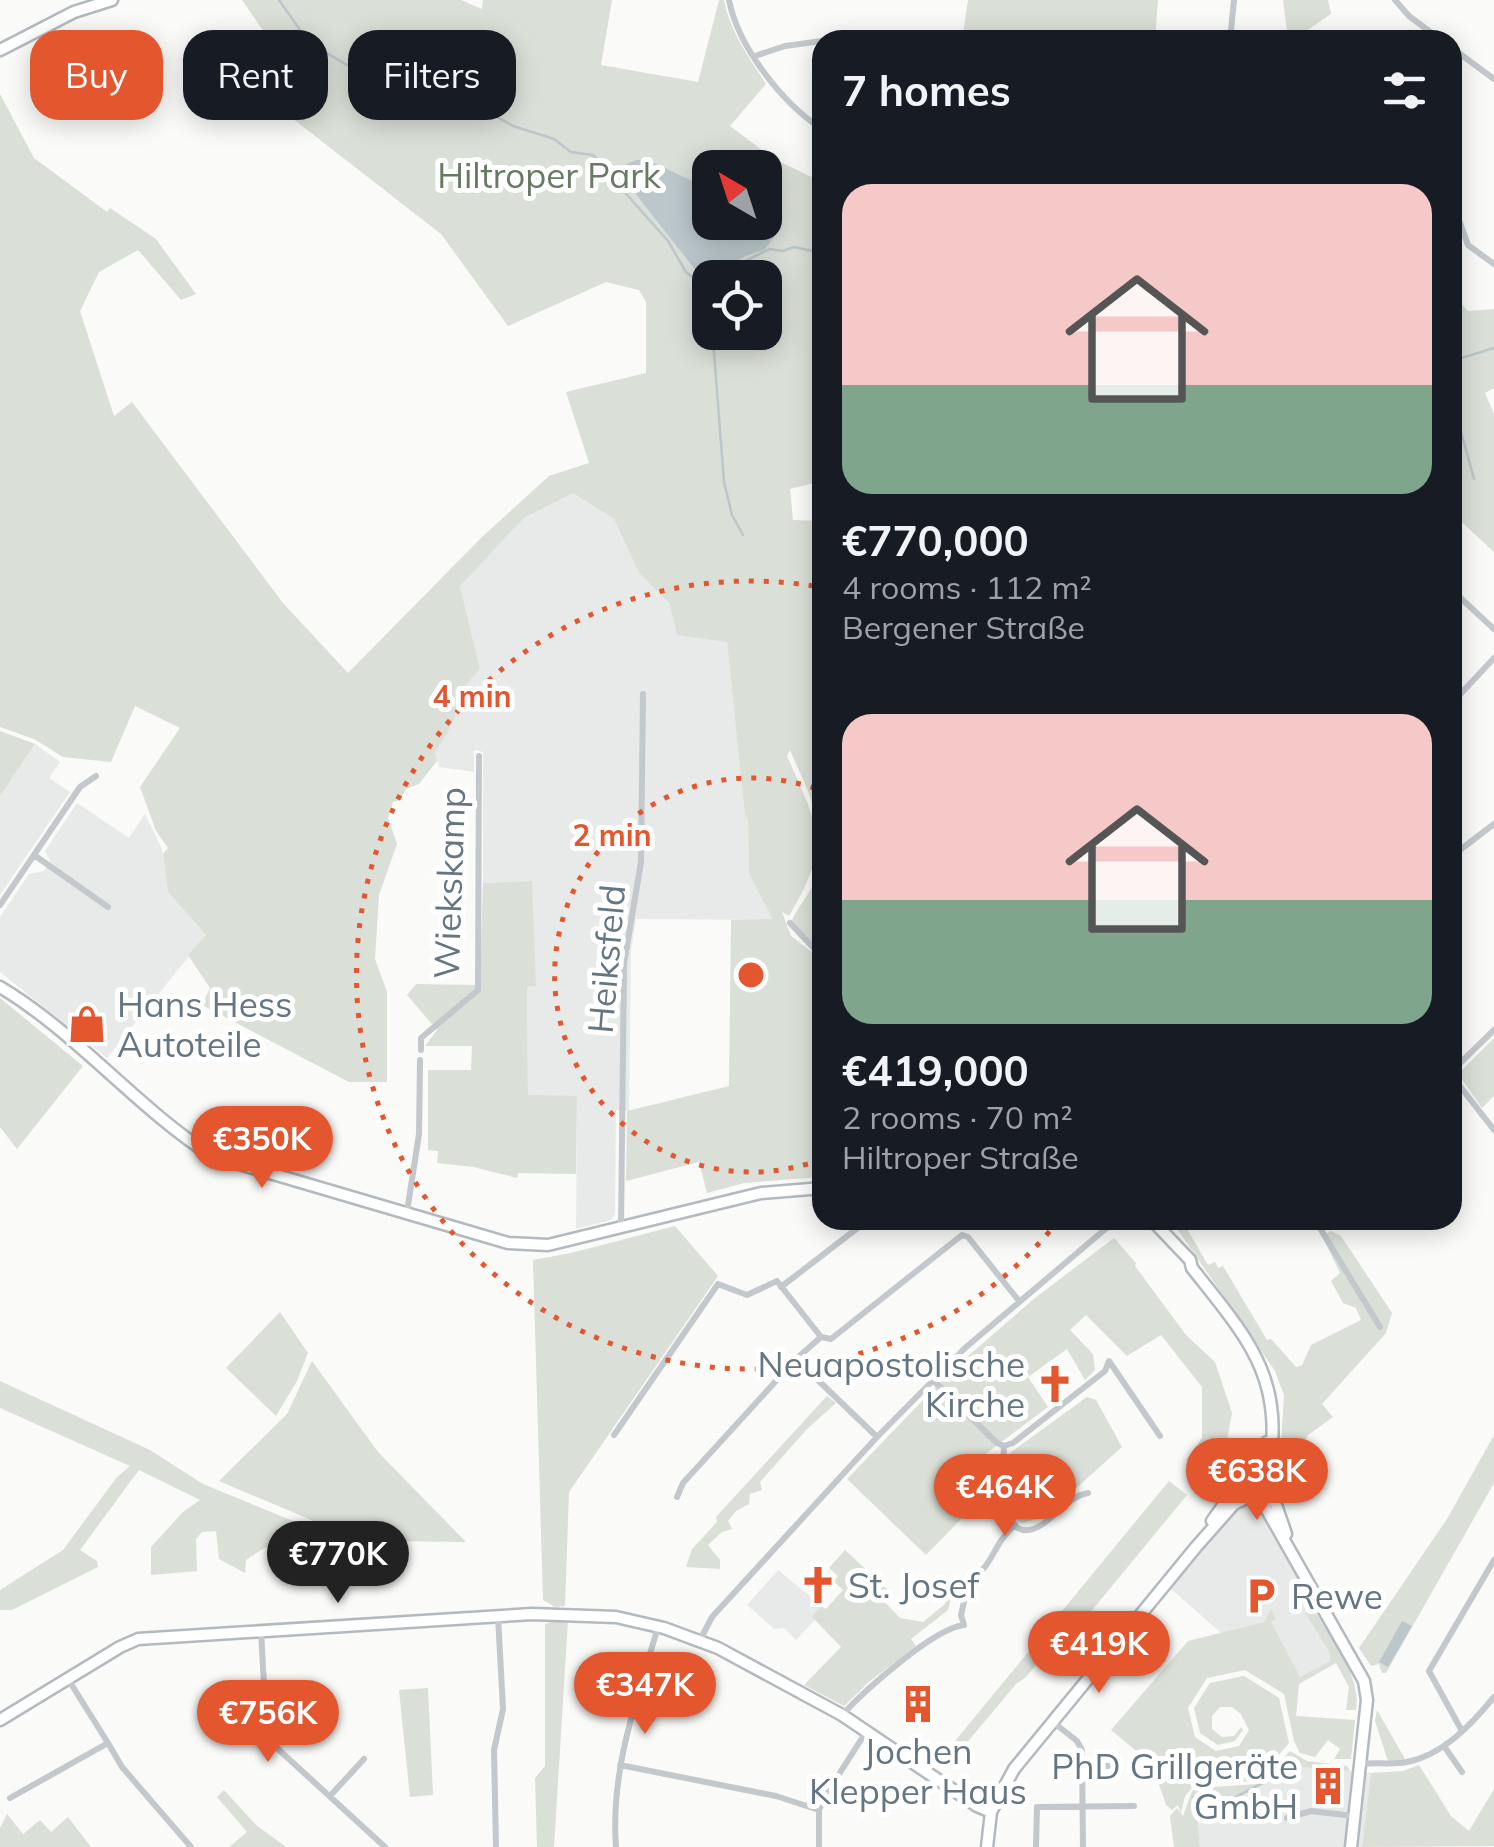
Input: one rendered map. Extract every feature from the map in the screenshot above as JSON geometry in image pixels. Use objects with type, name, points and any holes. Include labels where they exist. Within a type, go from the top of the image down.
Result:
[{"type":"street","points":[[0,50],[74,12],[112,0]]},
{"type":"street","points":[[729,0],[738,28],[755,56],[785,98],[812,121]]},
{"type":"street","points":[[1231,30],[1234,0]]},
{"type":"street","points":[[1395,0],[1430,30]]},
{"type":"street","points":[[755,56],[812,42]]},
{"type":"street","points":[[1462,55],[1494,79]]},
{"type":"street","points":[[1462,229],[1468,246],[1494,264]]},
{"type":"street","points":[[1462,599],[1494,629]]},
{"type":"street","points":[[1462,692],[1494,658]]},
{"type":"street","name":"Heiksfeld","points":[[621,1228],[624,964],[641,862],[643,694]]},
{"type":"street","name":"Wiekskamp","points":[[420,1050],[421,1038],[478,990],[479,756]]},
{"type":"street","points":[[0,905],[80,787],[96,776]]},
{"type":"street","points":[[1462,848],[1494,824]]},
{"type":"street","points":[[34,855],[108,907]]},
{"type":"street","points":[[790,922],[812,945]]},
{"type":"street","points":[[0,986],[188,1141],[212,1156],[508,1243],[539,1246],[761,1193],[812,1189]]},
{"type":"street","points":[[1462,1064],[1494,1030]]},
{"type":"street","points":[[407,1212],[419,1134],[420,1060]]},
{"type":"street","points":[[1462,1087],[1494,1130]]},
{"type":"street","points":[[781,1287],[855,1230]]},
{"type":"street","points":[[700,1640],[712,1617],[876,1436],[1019,1301],[1104,1230]]},
{"type":"street","points":[[1152,1230],[1192,1268],[1261,1363],[1273,1404],[1263,1475]]},
{"type":"street","points":[[1162,1230],[1190,1260],[1192,1268]]},
{"type":"street","points":[[1322,1230],[1380,1327]]},
{"type":"street","points":[[676,1498],[683,1483],[796,1359],[820,1338],[831,1338],[966,1234],[1019,1301]]},
{"type":"street","points":[[614,1435],[718,1284],[747,1295],[774,1281],[820,1338]]},
{"type":"street","points":[[796,1359],[876,1436]]},
{"type":"street","points":[[933,1380],[1004,1446],[1106,1372],[1110,1360],[1160,1436]]},
{"type":"street","points":[[1004,1446],[1005,1513],[1015,1525],[1026,1528],[1042,1524],[1075,1496],[1088,1493]]},
{"type":"street","points":[[1196,1547],[1229,1498],[1263,1475]]},
{"type":"street","points":[[1263,1475],[1275,1485],[1268,1500],[1290,1549],[1362,1676],[1367,1700],[1351,1847]]},
{"type":"street","points":[[1248,1483],[1249,1497]]},
{"type":"street","points":[[987,1847],[990,1812],[1006,1779],[1052,1722],[1234,1504],[1249,1497],[1268,1500]]},
{"type":"street","points":[[842,1715],[894,1668],[952,1626],[964,1625],[961,1615],[967,1584],[984,1572],[998,1539],[1015,1525]]},
{"type":"street","points":[[1462,1732],[1428,1671],[1494,1560]]},
{"type":"street","points":[[0,1720],[120,1646],[138,1639],[582,1614],[658,1627],[700,1640],[842,1715],[990,1812]]},
{"type":"street","points":[[496,1847],[494,1750],[503,1710],[498,1616]]},
{"type":"street","points":[[616,1847],[620,1766],[658,1627]]},
{"type":"street","points":[[261,1630],[267,1739],[385,1847]]},
{"type":"street","points":[[68,1678],[122,1766],[191,1847]]},
{"type":"street","points":[[1360,1764],[1409,1762],[1444,1746],[1494,1697]]},
{"type":"street","points":[[1052,1722],[1080,1745],[1083,1847]]},
{"type":"street","points":[[819,1847],[819,1810],[824,1796],[867,1732]]},
{"type":"street","points":[[10,1798],[108,1743]]},
{"type":"street","points":[[1444,1746],[1462,1772]]},
{"type":"street","points":[[330,1796],[364,1759]]},
{"type":"street","points":[[620,1766],[776,1796],[819,1810]]},
{"type":"street","points":[[1082,1766],[1108,1766]]},
{"type":"street","points":[[1036,1847],[1037,1807],[1134,1806]]},
{"type":"street","points":[[1287,1818],[1312,1811],[1355,1816]]},
{"type":"shaded area","points":[[647,160],[692,181],[692,240],[772,240],[765,249],[739,260],[692,260],[692,266],[620,179],[620,167]]},
{"type":"shaded area","points":[[573,493],[614,519],[639,573],[669,603],[677,635],[727,641],[748,819],[749,874],[774,920],[636,919],[631,951],[629,1111],[616,1110],[615,1214],[611,1220],[576,1229],[577,1097],[528,1096],[527,987],[535,986],[531,881],[483,883],[483,752],[474,750],[474,772],[439,767],[435,752],[451,726],[462,699],[460,692],[480,669],[460,586],[524,518]]},
{"type":"shaded area","points":[[35,744],[60,762],[49,778],[70,792],[0,895],[0,796]]},
{"type":"shaded area","points":[[77,803],[129,838],[145,814],[162,849],[168,892],[206,935],[107,1058],[0,972],[0,917],[29,874],[44,871],[50,861],[45,851]]},
{"type":"shaded area","points":[[1243,1503],[1261,1505],[1341,1651],[1340,1656],[1300,1677],[1264,1622],[1221,1633],[1169,1587],[1232,1509]]},
{"type":"shaded area","points":[[778,1570],[821,1605],[812,1617],[815,1620],[796,1640],[784,1628],[774,1629],[747,1605]]},
{"type":"shaded area","points":[[1402,1621],[1412,1626],[1388,1667],[1379,1662]]},
{"type":"shaded area","points":[[1299,1767],[1371,1773],[1362,1847],[1200,1847],[1194,1799],[1230,1802]]},
{"type":"green space","name":"Hiltroper Park","points":[[242,0],[461,0],[482,9],[483,0],[612,0],[601,65],[698,82],[719,0],[724,0],[735,34],[766,84],[730,126],[762,150],[692,150],[692,240],[782,240],[782,163],[812,177],[812,484],[790,489],[793,520],[812,521],[812,803],[790,750],[787,756],[812,817],[812,867],[789,916],[782,912],[791,936],[812,952],[812,1178],[744,1183],[707,1193],[699,1162],[626,1181],[627,1111],[729,1086],[731,920],[773,919],[749,874],[748,820],[727,642],[677,635],[669,603],[639,573],[614,519],[573,493],[524,518],[460,586],[480,669],[460,692],[456,715],[435,752],[437,761],[419,784],[406,789],[400,800],[393,802],[388,818],[397,844],[379,895],[375,959],[387,992],[387,1082],[349,1082],[202,1005],[210,988],[188,955],[206,935],[168,892],[163,854],[168,848],[156,831],[140,787],[180,728],[135,706],[111,762],[63,757],[34,739],[0,727],[0,94],[34,158],[107,212],[110,208],[156,239],[196,294],[181,300],[138,250],[99,272],[80,311],[114,416],[132,402],[283,603],[348,673],[482,537],[549,476],[589,463],[566,392],[646,373],[646,302],[639,290],[606,282],[508,326],[441,234],[294,120],[328,120],[328,30],[263,30]]},
{"type":"green space","points":[[968,0],[1158,0],[1156,30],[964,30]]},
{"type":"green space","points":[[1283,0],[1328,0],[1331,14],[1308,30],[1287,30]]},
{"type":"green space","points":[[1462,304],[1468,311],[1494,309],[1494,388],[1485,393],[1494,414],[1494,552],[1462,522]]},
{"type":"green space","points":[[0,731],[35,744],[0,796]]},
{"type":"green space","points":[[532,881],[536,986],[527,987],[528,1095],[577,1096],[576,1174],[518,1173],[517,1178],[437,1163],[438,1151],[428,1150],[428,1070],[471,1070],[472,1046],[425,1046],[437,1030],[407,995],[416,984],[480,985],[483,883]]},
{"type":"green space","points":[[812,887],[812,943],[791,922],[810,891]]},
{"type":"green space","points":[[0,998],[83,1066],[17,1149],[0,1127]]},
{"type":"green space","points":[[1494,1038],[1494,1096],[1482,1108],[1462,1080],[1462,1070]]},
{"type":"green space","points":[[675,1226],[718,1276],[569,1492],[565,1606],[555,1607],[543,1600],[533,1260]]},
{"type":"green space","points":[[1178,1230],[1188,1230],[1208,1265],[1215,1262],[1218,1268],[1223,1266],[1267,1340],[1271,1339],[1296,1367],[1302,1365],[1311,1345],[1361,1320],[1356,1308],[1343,1303],[1331,1281],[1340,1273],[1322,1236],[1331,1231],[1341,1236],[1392,1313],[1386,1333],[1322,1404],[1333,1417],[1307,1436],[1298,1464],[1300,1445],[1281,1444],[1284,1395],[1275,1371]]},
{"type":"green space","points":[[1114,1238],[1186,1335],[1215,1362],[1232,1413],[1227,1440],[1221,1438],[1217,1444],[1223,1451],[1204,1477],[1186,1460],[1202,1438],[1202,1387],[1161,1335],[1127,1356],[1086,1315],[1070,1330],[1093,1354],[1095,1370],[1085,1380],[1067,1349],[1028,1377],[1048,1407],[979,1459],[996,1483],[926,1555],[847,1479],[951,1371],[1035,1298]]},
{"type":"green space","points":[[280,1312],[308,1353],[276,1416],[226,1368]]},
{"type":"green space","points":[[312,1361],[378,1452],[466,1542],[385,1541],[349,1536],[219,1481],[287,1414]]},
{"type":"green space","points":[[0,1381],[150,1450],[203,1484],[351,1545],[392,1555],[387,1569],[330,1563],[307,1549],[304,1559],[308,1581],[285,1582],[283,1560],[275,1541],[246,1560],[245,1573],[219,1559],[216,1531],[202,1532],[196,1539],[197,1571],[151,1575],[151,1547],[183,1512],[200,1500],[139,1470],[80,1550],[97,1561],[98,1567],[12,1610],[0,1610],[0,1590],[63,1550],[117,1477],[130,1466],[0,1408]]},
{"type":"green space","points":[[827,1396],[836,1403],[760,1482],[762,1490],[750,1494],[749,1504],[728,1521],[732,1529],[722,1532],[708,1545],[720,1560],[720,1569],[686,1567],[692,1549],[717,1522],[716,1517]]},
{"type":"green space","points":[[1087,1397],[1096,1400],[1122,1447],[1044,1517],[1022,1523],[1010,1503],[1009,1462],[1018,1458],[1010,1456],[1011,1452]]},
{"type":"green space","points":[[1494,1435],[1494,1483],[1386,1673],[1382,1673],[1379,1664],[1371,1666],[1359,1648],[1447,1519]]},
{"type":"green space","points":[[1169,1481],[1187,1495],[1056,1654],[1046,1653],[949,1764],[941,1758]]},
{"type":"green space","points":[[845,1550],[887,1589],[881,1598],[900,1618],[923,1622],[945,1604],[950,1585],[954,1584],[948,1610],[911,1639],[916,1646],[844,1706],[804,1685],[841,1647],[812,1617],[821,1605],[826,1609],[843,1590],[834,1582],[838,1576],[829,1568]]},
{"type":"green space","points":[[1271,1609],[1276,1619],[1271,1622],[1300,1677],[1330,1661],[1330,1653],[1306,1614],[1313,1609],[1350,1671],[1356,1710],[1346,1710],[1349,1687],[1336,1663],[1299,1684],[1296,1716],[1355,1720],[1351,1759],[1334,1759],[1340,1749],[1328,1740],[1315,1757],[1300,1753],[1284,1694],[1245,1670],[1207,1678],[1188,1708],[1195,1737],[1216,1751],[1239,1746],[1249,1730],[1241,1714],[1232,1707],[1220,1707],[1212,1716],[1212,1729],[1222,1737],[1234,1736],[1241,1727],[1243,1730],[1235,1741],[1218,1745],[1200,1733],[1194,1708],[1210,1683],[1244,1676],[1279,1698],[1289,1743],[1256,1781],[1195,1784],[1185,1796],[1181,1813],[1178,1805],[1172,1810],[1166,1805],[1152,1764],[1111,1730],[1188,1641],[1264,1622]]},
{"type":"green space","points":[[568,1621],[554,1847],[537,1847],[535,1778],[545,1766],[545,1624]]},
{"type":"green space","points":[[428,1688],[433,1795],[410,1797],[399,1690]]},
{"type":"green space","points":[[1377,1710],[1405,1759],[1388,1761],[1375,1721]]},
{"type":"green space","points":[[1290,1751],[1307,1761],[1347,1766],[1350,1771],[1299,1767],[1230,1802],[1195,1799],[1200,1847],[1174,1847],[1170,1816],[1177,1808],[1183,1816],[1192,1791],[1258,1784]]},
{"type":"green space","points":[[1419,1765],[1451,1816],[1469,1831],[1494,1789],[1494,1846],[1362,1847],[1371,1773],[1403,1771]]},
{"type":"green space","points":[[224,1790],[256,1825],[286,1847],[229,1847],[247,1832],[217,1797]]},
{"type":"green space","points":[[7,1814],[23,1834],[40,1820],[51,1832],[68,1817],[91,1847],[0,1847],[0,1828]]},
{"type":"waterway","points":[[279,0],[305,37],[366,76],[396,86],[458,95],[513,126],[554,139],[571,152],[593,155],[617,178],[620,187],[668,241],[692,277]]},
{"type":"waterway","points":[[607,171],[620,167]]},
{"type":"waterway","points":[[749,260],[769,249],[783,251],[794,247],[812,251]]},
{"type":"waterway","points":[[1462,358],[1494,348]]},
{"type":"waterway","points":[[713,350],[724,482],[732,515],[743,535]]},
{"type":"waterway","points":[[1462,435],[1474,479]]},
{"type":"waterway","points":[[1194,1803],[1193,1797],[1230,1800],[1299,1767]]},
{"type":"place","name":"Hans Hess Autoteile","points":[[87,1024]]},
{"type":"place","name":"Neuapostolische Kirche","points":[[1055,1384]]},
{"type":"place","name":"St. Josef","points":[[818,1585]]},
{"type":"place","name":"Rewe","points":[[1261,1596]]},
{"type":"place","name":"Jochen Klepper Haus","points":[[918,1704]]},
{"type":"place","name":"PhD Grillgeräte GmbH","points":[[1328,1786]]}]
